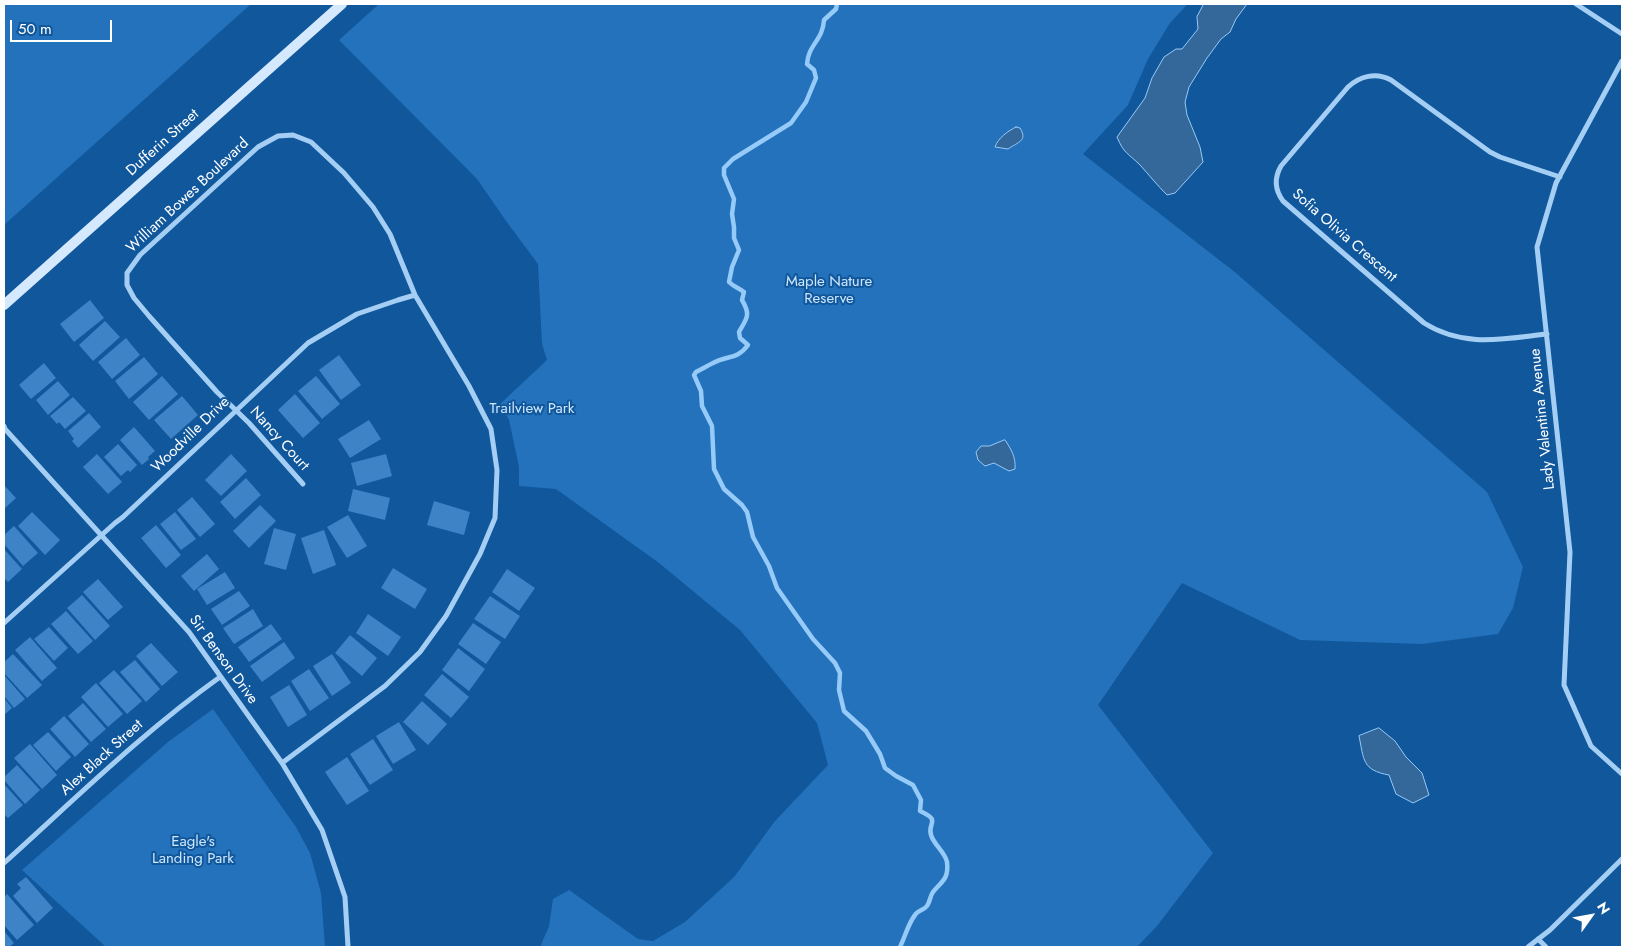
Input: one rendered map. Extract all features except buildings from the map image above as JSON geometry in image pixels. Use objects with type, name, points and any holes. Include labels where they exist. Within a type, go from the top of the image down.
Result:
[{"type":"main road","name":"Dufferin Street","points":[[4,305],[342,4]]},
{"type":"street","points":[[1576,4],[1622,34]]},
{"type":"street","name":"Lady Valentina Avenue","points":[[1622,61],[1556,183],[1537,247],[1570,552],[1564,685],[1591,746],[1622,774]]},
{"type":"street","name":"Sofia Olivia Crescent","points":[[1547,334],[1498,340],[1476,340],[1444,334],[1434,329],[1424,323],[1283,201],[1277,190],[1276,177],[1281,166],[1348,87],[1361,78],[1373,76],[1382,76],[1391,80],[1490,152],[1560,177]]},
{"type":"street","name":"William Bowes Boulevard","points":[[236,410],[217,392],[148,316],[126,285],[127,273],[140,255],[258,147],[278,136],[293,134],[312,142],[344,173],[373,207],[390,234],[415,296],[469,386],[491,429],[497,470],[495,518],[480,554],[446,616],[420,652],[385,686],[282,763]]},
{"type":"street","name":"Woodville Drive","points":[[4,624],[123,517],[308,343],[357,314],[415,296]]},
{"type":"street","name":"Nancy Court","points":[[236,410],[303,484]]},
{"type":"street","name":"Sir Benson Drive","points":[[4,428],[189,632],[282,763],[325,838],[346,897],[348,947]]},
{"type":"street","name":"Alex Black Street","points":[[4,863],[144,738],[220,676]]},
{"type":"street","points":[[1528,947],[1550,930],[1622,858]]},
{"type":"street","points":[[1538,939],[1546,947]]},
{"type":"green space","points":[[4,4],[251,4],[4,225]]},
{"type":"green space","points":[[379,4],[1186,4],[1170,23],[1148,59],[1128,105],[1083,154],[1236,273],[1487,492],[1523,567],[1513,608],[1498,634],[1422,644],[1300,640],[1182,583],[1098,705],[1213,853],[1157,926],[1137,947],[540,947],[549,926],[553,899],[569,890],[638,939],[653,941],[685,922],[734,877],[775,821],[828,765],[817,723],[740,630],[659,563],[556,489],[519,486],[519,467],[509,420],[500,404],[547,360],[542,344],[538,264],[477,179],[339,40]]},
{"type":"green space","name":"Eagle's Landing Park","points":[[213,709],[296,827],[310,853],[321,893],[325,947],[106,947],[22,870],[168,742]]},
{"type":"shaded area","points":[[1204,4],[1247,4],[1236,19],[1230,32],[1221,39],[1189,87],[1185,102],[1187,115],[1200,147],[1203,162],[1175,193],[1167,195],[1124,150],[1117,137],[1145,98],[1152,78],[1164,57],[1176,49],[1182,49],[1198,29],[1197,17]]},
{"type":"shaded area","points":[[1016,127],[1020,128],[1022,132],[1021,141],[1008,149],[995,147],[1004,135]]},
{"type":"shaded area","points":[[1005,440],[1014,457],[1015,469],[1009,471],[994,463],[985,466],[978,460],[976,452],[981,446],[989,446]]},
{"type":"shaded area","points":[[1379,728],[1395,741],[1406,757],[1422,773],[1429,795],[1413,803],[1396,794],[1389,775],[1374,770],[1366,763],[1359,736]]},
{"type":"waterway","points":[[837,4],[836,9],[824,20],[821,33],[808,57],[807,64],[814,70],[816,78],[806,102],[791,123],[733,159],[724,168],[724,175],[734,199],[732,214],[734,238],[739,250],[732,267],[729,282],[744,292],[742,300],[747,316],[739,332],[740,338],[748,345],[740,353],[713,363],[694,375],[701,391],[702,406],[712,426],[714,469],[724,489],[747,512],[753,537],[769,566],[777,588],[813,639],[835,663],[840,673],[839,690],[844,711],[866,731],[880,754],[885,768],[913,785],[921,800],[920,811],[927,814],[932,820],[930,831],[934,842],[946,858],[946,876],[932,894],[927,906],[917,912],[908,926],[900,947]]},
{"type":"park label","name":"Maple Nature Reserve","points":[[829,290]]},
{"type":"park label","name":"Trailview Park","points":[[532,409]]}]
